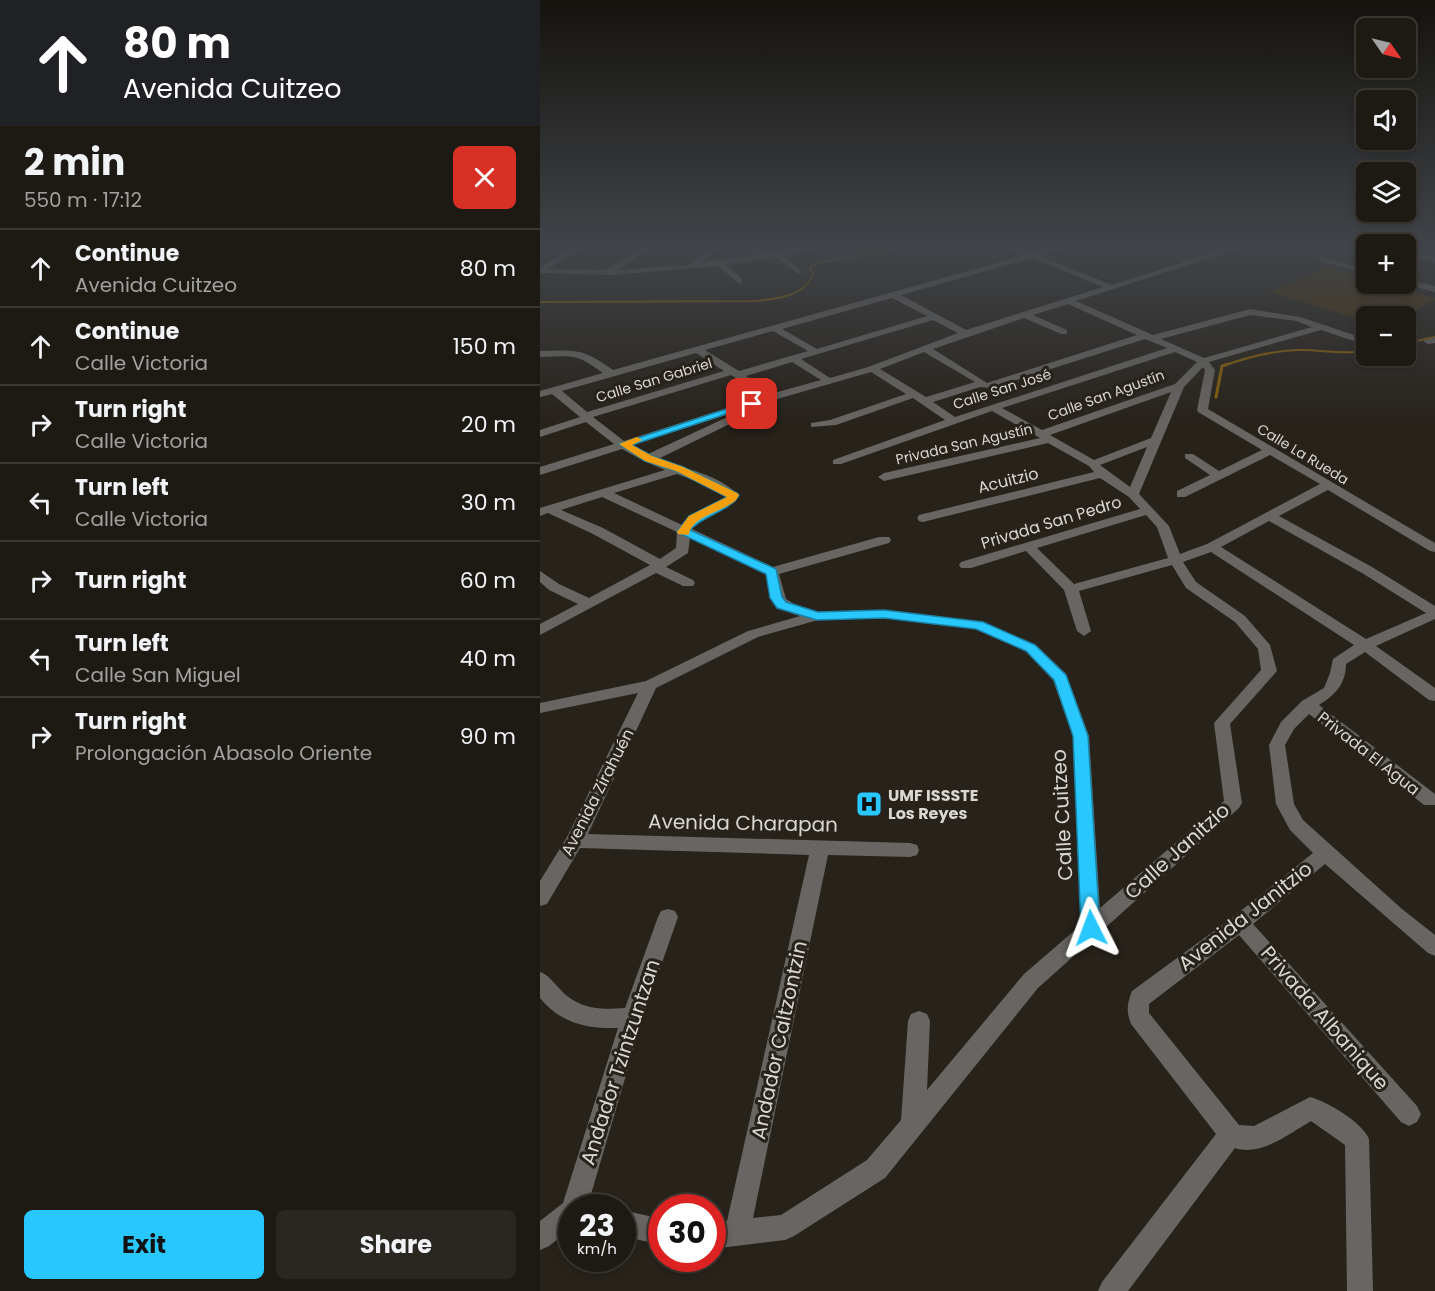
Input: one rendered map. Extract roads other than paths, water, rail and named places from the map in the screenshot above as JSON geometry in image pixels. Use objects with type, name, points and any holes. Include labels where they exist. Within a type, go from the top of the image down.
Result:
[{"type":"street","points":[[540,394],[857,305]]},
{"type":"street","points":[[913,305],[966,334]]},
{"type":"street","points":[[540,471],[773,397],[872,369],[966,334],[1057,305]]},
{"type":"street","points":[[1076,305],[1178,348],[1203,361]]},
{"type":"street","points":[[926,349],[987,386],[1064,358],[1146,335],[1250,312],[1297,319],[1356,339]]},
{"type":"street","points":[[1024,315],[1064,332]]},
{"type":"street","name":"Calle San Gabriel","points":[[540,434],[587,417],[934,317]]},
{"type":"street","points":[[1133,494],[1179,386],[1203,361],[1322,327]]},
{"type":"street","points":[[774,328],[816,352]]},
{"type":"street","name":"Calle San José","points":[[837,462],[993,406],[1178,348]]},
{"type":"street","points":[[698,350],[773,397]]},
{"type":"street","points":[[540,354],[570,353],[587,356],[611,374]]},
{"type":"street","points":[[794,359],[831,382]]},
{"type":"street","name":"Calle La Rueda","points":[[1203,361],[1210,370],[1202,410],[1234,431],[1271,450],[1326,486],[1435,548]]},
{"type":"street","points":[[872,369],[915,394],[952,420]]},
{"type":"street","points":[[925,401],[980,383]]},
{"type":"street","points":[[648,459],[754,408],[816,386]]},
{"type":"street","name":"Calle San Agustín","points":[[1047,436],[1179,386]]},
{"type":"street","points":[[540,630],[683,550],[683,532],[693,519],[731,500],[733,495],[680,469],[648,459],[587,417],[554,390]]},
{"type":"street","points":[[815,424],[832,423],[915,394]]},
{"type":"street","name":"Calle Janitzio","points":[[726,1234],[785,1227],[876,1169],[1031,981],[1233,803],[1222,723],[1269,671],[1265,648],[1240,619],[1191,585],[1175,560],[1163,526],[1133,494],[1047,436],[993,406]]},
{"type":"street","name":"Privada San Agustín","points":[[884,477],[1047,436]]},
{"type":"street","name":"Acuitzio","points":[[923,518],[1098,469],[1156,440]]},
{"type":"street","points":[[1181,494],[1271,450]]},
{"type":"street","points":[[1189,456],[1218,475]]},
{"type":"street","points":[[545,510],[680,469]]},
{"type":"street","points":[[1071,589],[1175,560],[1212,547],[1326,486]]},
{"type":"street","points":[[604,493],[772,572],[884,540]]},
{"type":"street","points":[[545,510],[598,531],[688,583]]},
{"type":"street","name":"Privada San Pedro","points":[[966,565],[1147,511]]},
{"type":"street","points":[[1271,517],[1367,570],[1435,613]]},
{"type":"street","points":[[1028,546],[1071,589],[1084,631]]},
{"type":"street","points":[[1212,547],[1365,645],[1435,696]]},
{"type":"street","points":[[772,572],[776,598],[782,605],[817,616]]},
{"type":"street","points":[[540,575],[554,587],[588,603]]},
{"type":"street","points":[[540,708],[650,685],[753,634],[776,617],[782,605]]},
{"type":"street","name":"Avenida Janitzio","points":[[1231,1134],[1139,1017],[1137,1007],[1140,998],[1240,923],[1325,853],[1296,825],[1285,804],[1277,745],[1287,726],[1308,705],[1330,691],[1338,673],[1338,662],[1365,645],[1435,613]]},
{"type":"street","name":"Calle Cuitzeo","points":[[817,616],[884,614],[979,625],[1031,648],[1060,678],[1081,736],[1091,928]]},
{"type":"street","points":[[753,634],[817,616]]},
{"type":"street","name":"Avenida Zirahuén","points":[[540,898],[575,842],[650,685]]},
{"type":"street","name":"Privada El Agua","points":[[1308,705],[1431,800]]},
{"type":"street","name":"Avenida Charapan","points":[[575,842],[910,850]]},
{"type":"street","name":"Andador Caltzontzin","points":[[737,1233],[820,848]]},
{"type":"street","points":[[1325,853],[1395,915],[1435,946]]},
{"type":"street","name":"Andador Tzintzuntzan","points":[[578,1194],[632,1017],[668,917]]},
{"type":"street","name":"Privada Albanique","points":[[1240,923],[1409,1114]]},
{"type":"street","points":[[540,981],[551,996],[573,1015],[608,1019],[632,1017]]},
{"type":"street","points":[[913,1125],[919,1021]]},
{"type":"street","points":[[1111,1291],[1231,1134],[1244,1139],[1256,1138],[1310,1109],[1317,1110],[1357,1138],[1360,1291]]},
{"type":"street","points":[[540,1237],[558,1223]]},
{"type":"waterway","points":[[1416,341],[1435,337]]},
{"type":"waterway","points":[[1223,366],[1281,351],[1356,352]]},
{"type":"waterway","points":[[1216,397],[1222,366],[1228,364]]},
{"type":"place","name":"UMF ISSSTE Los Reyes","points":[[869,804]]}]
